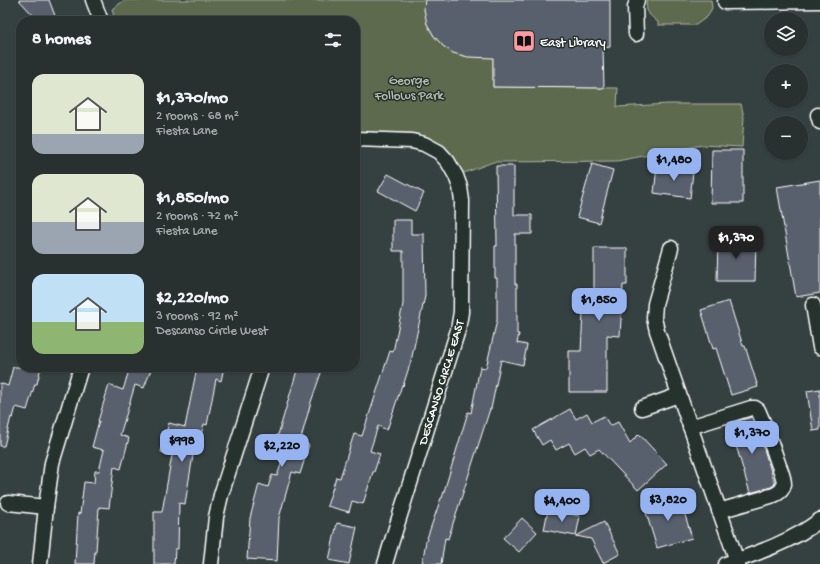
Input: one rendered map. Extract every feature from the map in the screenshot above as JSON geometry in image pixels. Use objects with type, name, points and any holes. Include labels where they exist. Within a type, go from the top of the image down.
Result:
[{"type":"street","points":[[92,0],[99,16]]},
{"type":"street","points":[[636,34],[635,7],[637,0]]},
{"type":"street","points":[[725,2],[820,1]]},
{"type":"street","name":"DESCANSO CIRCLE EAST","points":[[360,139],[412,141],[424,144],[439,152],[448,162],[456,176],[460,187],[462,201],[461,312],[458,330],[385,564]]},
{"type":"street","points":[[671,248],[655,304],[654,318],[657,331],[719,511],[733,563],[796,535],[820,520]]},
{"type":"street","points":[[813,305],[820,347]]},
{"type":"street","points":[[40,564],[52,463],[79,372]]},
{"type":"street","points":[[211,564],[216,517],[221,495],[260,372]]},
{"type":"street","points":[[642,408],[679,395]]},
{"type":"street","points":[[690,427],[755,408],[758,410],[769,436],[782,474],[784,484],[782,489],[774,495],[719,511]]},
{"type":"street","points":[[8,503],[46,507]]},
{"type":"green space","name":"George Follows Park","points":[[125,0],[425,0],[427,24],[434,36],[443,46],[493,58],[493,87],[618,88],[617,107],[668,104],[741,104],[744,117],[742,147],[702,145],[617,161],[493,162],[456,176],[439,152],[360,140],[360,16],[114,16],[112,9]]},
{"type":"green space","points":[[647,0],[711,0],[712,8],[708,16],[696,25],[658,25],[658,22],[647,10]]},
{"type":"building","points":[[19,0],[49,0],[55,16],[33,16]]},
{"type":"building","name":"East Library","points":[[425,0],[610,0],[610,47],[603,48],[604,88],[493,87],[493,58],[468,57],[453,53],[443,46],[434,36],[427,24],[424,9]]},
{"type":"building","points":[[712,150],[743,150],[743,203],[711,203]]},
{"type":"building","points":[[592,164],[613,170],[599,223],[577,217]]},
{"type":"building","points":[[496,166],[514,166],[514,215],[532,215],[532,234],[515,234],[517,334],[519,334],[517,343],[527,345],[523,365],[501,360],[491,409],[448,539],[445,538],[441,564],[422,564],[426,541],[442,498],[468,412],[471,413],[480,367],[486,368],[497,320],[497,278],[495,278],[495,246],[497,246]]},
{"type":"building","points":[[657,167],[693,172],[690,198],[654,193]]},
{"type":"building","points":[[388,174],[424,193],[415,211],[378,191]]},
{"type":"building","points":[[820,180],[820,293],[796,297],[777,187]]},
{"type":"building","points":[[393,220],[411,220],[411,234],[424,234],[425,296],[411,361],[403,386],[402,385],[387,430],[378,426],[370,451],[380,454],[363,504],[352,501],[349,512],[327,506],[336,477],[340,478],[354,434],[362,436],[390,351],[393,352],[403,304],[403,251],[393,251]]},
{"type":"building","points":[[718,239],[756,240],[755,281],[717,281]]},
{"type":"building","points":[[594,248],[627,248],[627,285],[623,285],[620,336],[607,335],[607,392],[569,392],[569,351],[581,351],[584,293],[594,293]]},
{"type":"building","points":[[729,301],[758,387],[731,395],[716,348],[713,349],[701,310]]},
{"type":"building","points":[[13,367],[16,367],[16,372],[40,372],[27,410],[16,407],[13,418],[11,417],[4,446],[0,446],[0,383],[8,386]]},
{"type":"building","points":[[128,372],[150,372],[144,388],[135,385],[120,435],[129,438],[121,469],[114,467],[109,508],[99,507],[94,564],[75,564],[78,513],[80,514],[84,482],[94,483],[95,471],[99,471],[104,450],[92,447],[98,421],[109,385],[123,390]]},
{"type":"building","points":[[196,372],[223,372],[221,381],[216,379],[207,425],[204,424],[196,450],[194,449],[185,504],[179,503],[178,549],[175,549],[174,564],[154,564],[154,512],[162,512],[172,455],[161,452],[169,423],[185,427]]},
{"type":"building","points":[[297,372],[321,372],[300,442],[309,445],[300,474],[292,472],[279,518],[277,561],[247,559],[250,518],[259,484],[268,487],[272,475],[277,476],[284,456],[271,452],[278,435]]},
{"type":"building","points":[[820,389],[820,430],[813,431],[807,391]]},
{"type":"building","points":[[570,409],[576,419],[587,413],[592,422],[604,416],[610,426],[618,422],[630,443],[639,434],[667,464],[638,490],[599,449],[590,454],[585,447],[575,453],[569,443],[556,450],[550,440],[542,445],[533,430]]},
{"type":"building","points":[[752,417],[775,484],[771,487],[750,493],[738,452],[727,424]]},
{"type":"building","points":[[679,495],[692,538],[657,548],[644,506]]},
{"type":"building","points":[[548,510],[580,516],[576,536],[544,530]]},
{"type":"building","points":[[522,518],[537,532],[519,552],[503,538]]},
{"type":"building","points":[[604,522],[620,554],[603,563],[591,539],[576,536]]},
{"type":"building","points":[[337,523],[357,527],[349,564],[329,560]]},
{"type":"place","name":"East Library","points":[[524,41]]}]
